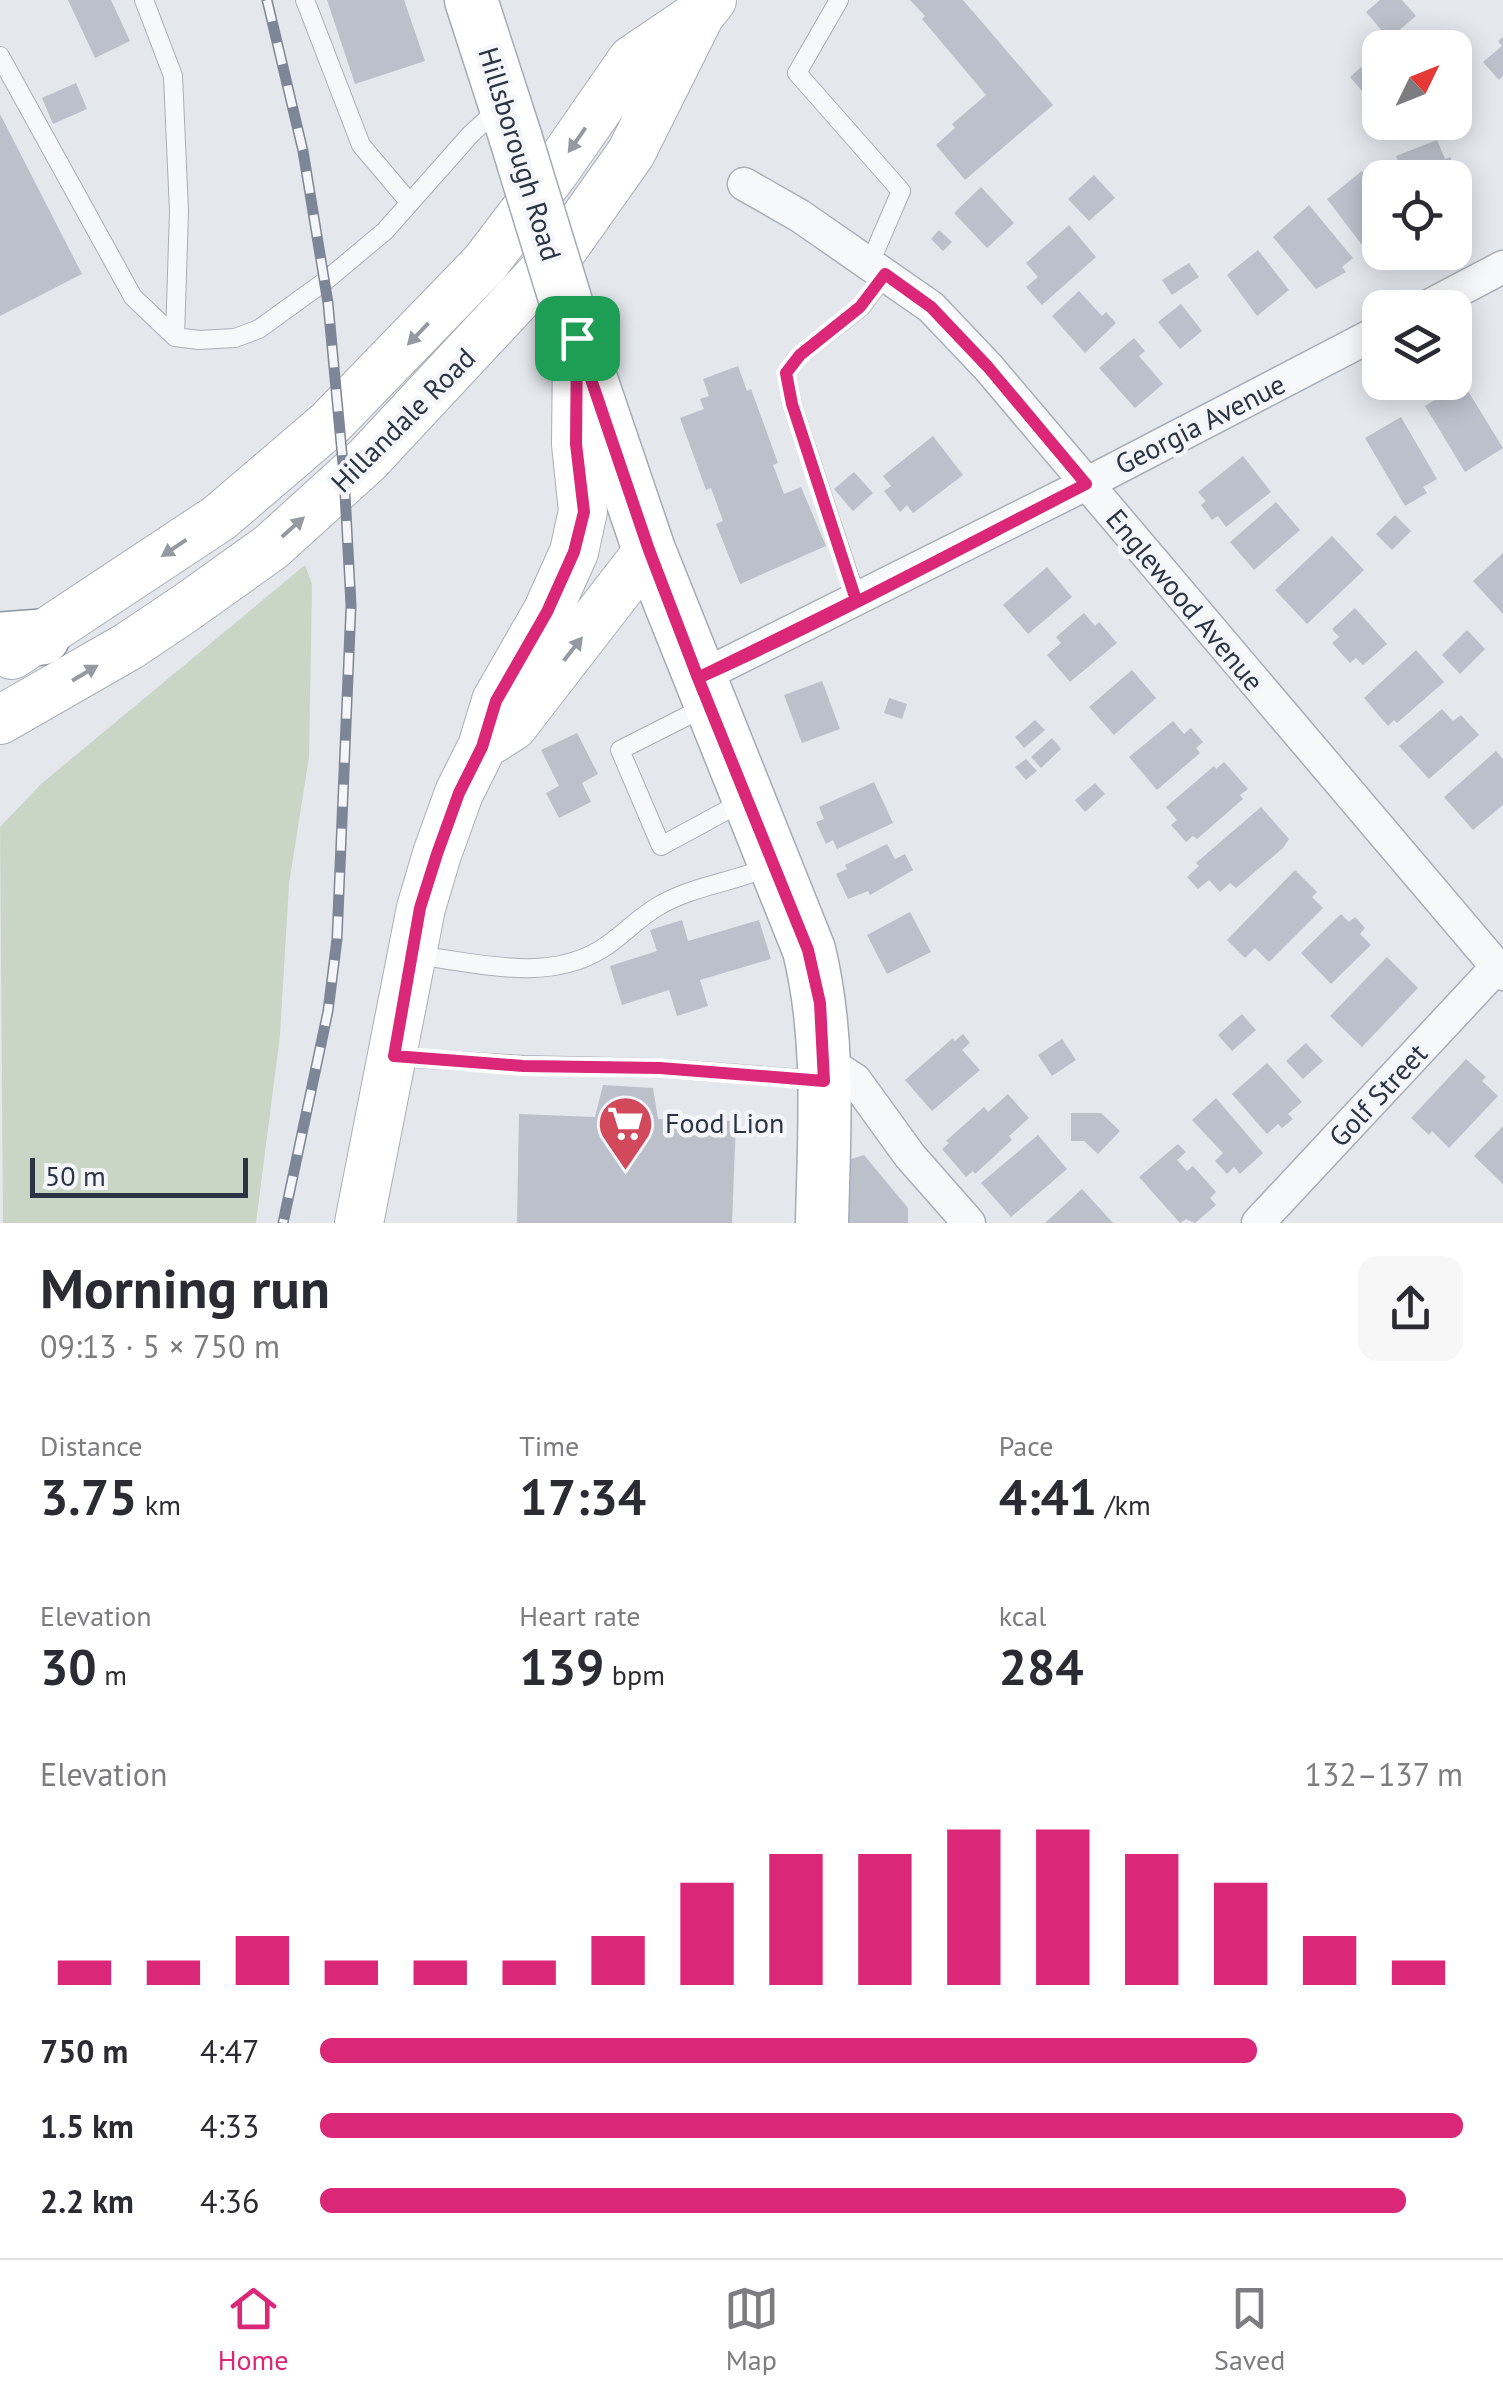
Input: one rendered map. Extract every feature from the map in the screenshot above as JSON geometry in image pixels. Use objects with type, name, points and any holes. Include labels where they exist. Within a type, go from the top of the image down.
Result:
[{"type":"main road","name":"Hillsborough Road","points":[[472,0],[577,338],[649,550],[808,950],[820,1003],[824,1071],[822,1223]]},
{"type":"main road","name":"Hillandale Road","points":[[14,646],[218,518],[330,422],[485,263],[555,172],[632,60],[706,8]]},
{"type":"main road","name":"Hillandale Road","points":[[0,720],[129,646],[215,587],[271,547],[368,460],[561,252],[632,153],[706,8]]},
{"type":"main road","points":[[359,1223],[420,908],[437,854],[459,793],[482,747],[496,701],[547,612],[574,552],[584,512],[576,444],[577,338]]},
{"type":"main road","points":[[482,747],[513,726],[649,550]]},
{"type":"street","name":"Englewood Avenue","points":[[744,184],[931,307],[988,367],[1500,970]]},
{"type":"street","points":[[1460,290],[1503,267]]},
{"type":"street","name":"Georgia Avenue","points":[[704,692],[856,600],[1362,340]]},
{"type":"street","name":"Golf Street","points":[[1258,1223],[1500,970]]},
{"type":"street","points":[[824,1071],[910,1156],[960,1219]]},
{"type":"lane","points":[[144,0],[173,76],[179,210],[174,337]]},
{"type":"lane","points":[[305,0],[361,144],[410,203]]},
{"type":"lane","points":[[840,0],[796,73],[902,191],[878,269],[860,307],[800,355],[786,373],[792,404],[856,600]]},
{"type":"lane","points":[[0,56],[133,297],[174,337],[235,338],[259,329],[385,231],[470,135],[511,120]]},
{"type":"lane","points":[[704,692],[620,750],[661,846],[748,799]]},
{"type":"lane","points":[[412,955],[505,968],[574,961],[601,949],[663,903],[775,863]]},
{"type":"lane","points":[[394,1056],[523,1066],[824,1071]]},
{"type":"green space","points":[[305,565],[312,584],[309,757],[289,884],[280,1035],[256,1223],[3,1223],[0,827],[41,784]]},
{"type":"building","points":[[68,0],[111,0],[130,41],[95,58]]},
{"type":"building","points":[[327,0],[404,0],[425,61],[355,84]]},
{"type":"building","points":[[910,0],[963,0],[1053,105],[965,180],[936,145],[955,128],[952,124],[986,95]]},
{"type":"building","points":[[1380,0],[1402,0],[1416,16],[1400,30],[1381,30],[1366,12]]},
{"type":"building","points":[[1503,37],[1503,76],[1499,80],[1483,62],[1502,46],[1498,41]]},
{"type":"building","points":[[1362,66],[1362,91],[1350,77]]},
{"type":"building","points":[[76,83],[87,109],[53,124],[42,98]]},
{"type":"building","points":[[0,114],[82,274],[0,316]]},
{"type":"building","points":[[1437,140],[1445,159],[1451,160],[1398,160],[1396,156]]},
{"type":"building","points":[[1362,171],[1362,245],[1327,199]]},
{"type":"building","points":[[1094,175],[1115,198],[1089,221],[1068,199]]},
{"type":"building","points":[[981,187],[1014,223],[987,248],[954,213]]},
{"type":"building","points":[[1309,205],[1353,258],[1342,267],[1346,272],[1316,289],[1273,237]]},
{"type":"building","points":[[1069,225],[1096,257],[1042,305],[1026,287],[1038,277],[1026,263]]},
{"type":"building","points":[[939,230],[952,242],[943,251],[931,239]]},
{"type":"building","points":[[1258,250],[1289,290],[1257,316],[1227,275]]},
{"type":"building","points":[[1189,263],[1199,277],[1172,295],[1162,280]]},
{"type":"building","points":[[1079,291],[1102,316],[1106,312],[1116,323],[1085,353],[1052,316]]},
{"type":"building","points":[[1181,304],[1202,331],[1180,349],[1158,322]]},
{"type":"building","points":[[1134,338],[1145,351],[1139,356],[1163,384],[1135,408],[1099,368]]},
{"type":"building","points":[[738,366],[747,391],[751,389],[778,463],[773,465],[784,494],[801,487],[826,546],[740,584],[716,524],[723,521],[711,488],[706,490],[680,418],[704,409],[700,399],[709,396],[703,379]]},
{"type":"building","points":[[1472,398],[1503,448],[1465,472],[1425,406],[1435,400]]},
{"type":"building","points":[[1401,417],[1437,479],[1423,487],[1427,493],[1405,506],[1365,438]]},
{"type":"building","points":[[933,436],[963,475],[913,513],[907,505],[900,512],[884,491],[891,486],[883,476]]},
{"type":"building","points":[[1243,456],[1271,492],[1226,527],[1218,516],[1212,520],[1201,505],[1206,501],[1198,492]]},
{"type":"building","points":[[854,472],[873,493],[853,511],[834,489]]},
{"type":"building","points":[[1276,502],[1300,530],[1254,570],[1230,542]]},
{"type":"building","points":[[1395,515],[1411,531],[1392,550],[1376,534]]},
{"type":"building","points":[[1332,536],[1364,570],[1307,624],[1275,590]]},
{"type":"building","points":[[1503,553],[1503,614],[1473,581]]},
{"type":"building","points":[[1047,567],[1072,597],[1028,634],[1003,605]]},
{"type":"building","points":[[1355,608],[1387,644],[1363,665],[1356,658],[1350,663],[1332,643],[1339,637],[1332,629]]},
{"type":"building","points":[[1084,613],[1095,626],[1099,622],[1117,643],[1070,682],[1047,655],[1061,643],[1056,637]]},
{"type":"building","points":[[1467,630],[1485,649],[1460,674],[1442,655]]},
{"type":"building","points":[[1416,650],[1444,682],[1397,723],[1394,720],[1388,726],[1364,698]]},
{"type":"building","points":[[1132,670],[1156,698],[1114,735],[1089,707]]},
{"type":"building","points":[[822,681],[840,729],[802,743],[784,695]]},
{"type":"building","points":[[889,698],[907,704],[902,719],[884,713]]},
{"type":"building","points":[[1442,709],[1453,721],[1461,715],[1479,735],[1429,779],[1399,746]]},
{"type":"building","points":[[1035,720],[1045,730],[1024,748],[1015,737]]},
{"type":"building","points":[[1173,721],[1184,734],[1191,728],[1203,742],[1196,748],[1200,753],[1157,790],[1129,757]]},
{"type":"building","points":[[577,733],[598,774],[582,783],[591,802],[559,818],[546,793],[559,786],[541,750]]},
{"type":"building","points":[[1052,738],[1061,749],[1041,768],[1031,757]]},
{"type":"building","points":[[1496,751],[1503,759],[1503,805],[1473,830],[1444,797]]},
{"type":"building","points":[[1026,759],[1037,771],[1026,780],[1015,767]]},
{"type":"building","points":[[1224,762],[1248,789],[1240,795],[1243,799],[1197,839],[1193,836],[1186,842],[1171,825],[1177,820],[1166,807]]},
{"type":"building","points":[[874,782],[893,823],[837,849],[833,840],[826,844],[816,822],[824,819],[819,807]]},
{"type":"building","points":[[1095,783],[1105,794],[1085,812],[1075,800]]},
{"type":"building","points":[[1261,807],[1289,839],[1283,848],[1236,888],[1230,883],[1220,892],[1209,880],[1198,889],[1187,877],[1199,866],[1196,863]]},
{"type":"building","points":[[887,844],[895,859],[905,854],[913,870],[870,895],[868,891],[848,899],[836,874],[847,869],[845,865]]},
{"type":"building","points":[[1295,870],[1317,892],[1312,897],[1323,908],[1269,962],[1255,948],[1245,958],[1227,940]]},
{"type":"building","points":[[910,912],[931,952],[887,974],[867,935]]},
{"type":"building","points":[[1341,914],[1349,922],[1355,917],[1365,928],[1360,934],[1371,945],[1331,984],[1301,953]]},
{"type":"building","points":[[682,920],[688,941],[759,920],[771,959],[700,980],[708,1006],[677,1016],[669,990],[622,1005],[610,966],[657,951],[650,930]]},
{"type":"building","points":[[1387,957],[1418,988],[1362,1047],[1330,1016]]},
{"type":"building","points":[[1242,1014],[1256,1030],[1232,1051],[1218,1035]]},
{"type":"building","points":[[963,1034],[970,1043],[962,1050],[980,1070],[932,1111],[905,1080],[953,1038],[955,1041]]},
{"type":"building","points":[[1062,1039],[1076,1060],[1052,1076],[1038,1055]]},
{"type":"building","points":[[1306,1043],[1323,1061],[1303,1079],[1286,1061]]},
{"type":"building","points":[[1466,1059],[1486,1077],[1482,1081],[1498,1096],[1449,1148],[1411,1118]]},
{"type":"building","points":[[1267,1063],[1302,1102],[1288,1114],[1293,1119],[1282,1128],[1278,1124],[1267,1134],[1232,1094]]},
{"type":"building","name":"Food Lion","points":[[603,1085],[653,1088],[658,1119],[736,1121],[732,1223],[517,1223],[519,1114],[595,1117]]},
{"type":"building","points":[[1008,1094],[1029,1118],[1009,1136],[1012,1140],[975,1174],[973,1171],[966,1177],[942,1149],[949,1143],[946,1141],[984,1107],[988,1112]]},
{"type":"building","points":[[1216,1098],[1263,1153],[1240,1174],[1234,1167],[1227,1174],[1215,1161],[1223,1153],[1192,1120]]},
{"type":"building","points":[[1071,1113],[1101,1113],[1120,1131],[1098,1154],[1084,1141],[1071,1141]]},
{"type":"building","points":[[1503,1126],[1503,1184],[1474,1156]]},
{"type":"building","points":[[1038,1135],[1067,1169],[1011,1217],[981,1183]]},
{"type":"building","points":[[1178,1144],[1186,1152],[1177,1160],[1187,1171],[1193,1166],[1216,1192],[1210,1198],[1216,1205],[1195,1223],[1186,1219],[1180,1223],[1139,1177]]},
{"type":"building","points":[[864,1155],[908,1208],[908,1223],[849,1223],[851,1159]]},
{"type":"building","points":[[1082,1189],[1113,1223],[1045,1223]]},
{"type":"railway","points":[[267,0],[303,151],[328,303],[351,605],[337,939],[328,1011],[283,1223]]},
{"type":"place","name":"Food Lion","points":[[626,1172]]},
{"type":"route","points":[[577,338],[576,444],[584,512],[574,552],[547,612],[496,701],[482,747],[459,793],[437,854],[420,908],[394,1056],[523,1066],[660,1068],[824,1081],[820,1003],[808,950],[698,678],[738,660],[1086,484],[988,367],[931,307],[885,274],[860,307],[800,355],[786,373],[792,404],[856,600],[698,678],[649,550],[577,338]]}]
